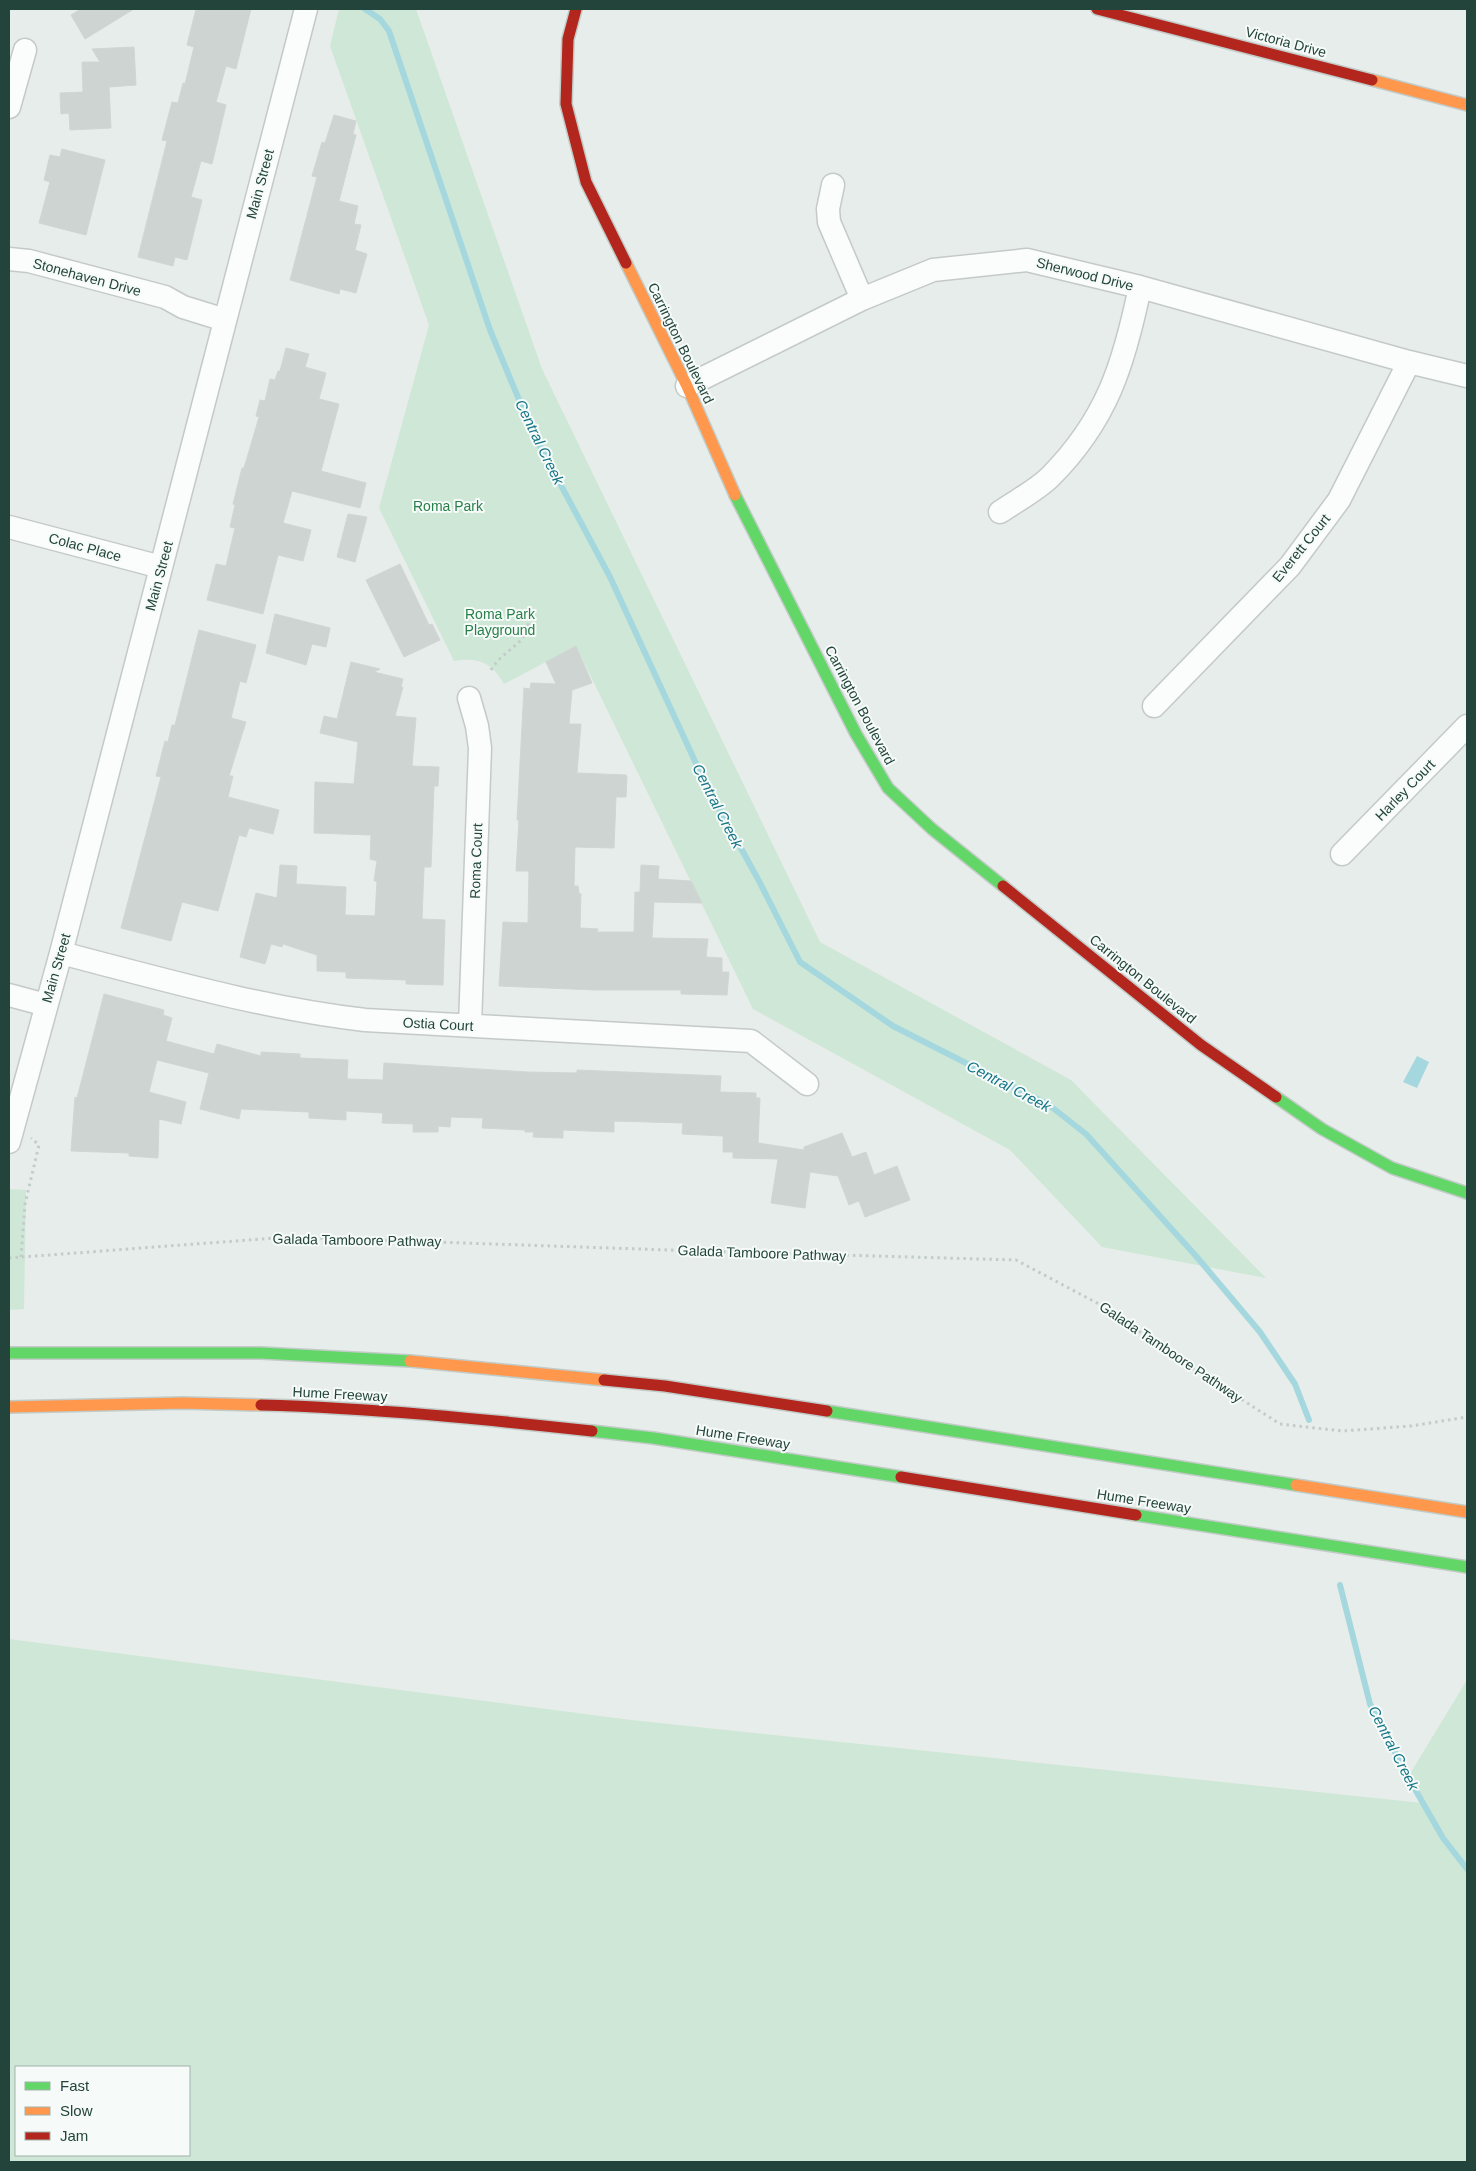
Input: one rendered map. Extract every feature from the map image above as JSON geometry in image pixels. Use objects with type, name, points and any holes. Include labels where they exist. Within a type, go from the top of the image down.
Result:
[{"type":"main road","name":"Carrington Boulevard","points":[[576,9],[568,39],[566,104],[586,182],[687,386],[737,499],[856,734],[888,788],[932,829],[1201,1045],[1322,1129],[1392,1168],[1466,1187]]},
{"type":"main road","name":"Victoria Drive","points":[[1097,9],[1467,105]]},
{"type":"main road","points":[[9,1353],[164,1351],[346,1356],[533,1372],[665,1386],[1467,1512]]},
{"type":"main road","name":"Hume Freeway","points":[[9,1407],[182,1403],[333,1407],[477,1418],[653,1438],[1467,1567]]},
{"type":"street","name":"Main Street","points":[[11,1133],[61,953],[306,9]]},
{"type":"street","points":[[9,107],[25,50]]},
{"type":"street","points":[[833,185],[828,209],[829,222],[862,299]]},
{"type":"street","name":"Stonehaven Drive","points":[[9,259],[29,261],[165,297],[186,297],[227,313]]},
{"type":"street","name":"Sherwood Drive","points":[[687,386],[862,299],[933,270],[1027,260],[1140,287],[1409,362],[1467,376]]},
{"type":"street","points":[[1000,512],[1049,478],[1088,432],[1114,385],[1129,338],[1140,287]]},
{"type":"street","name":"Everett Court","points":[[1154,706],[1290,566],[1334,507],[1376,430],[1409,362]]},
{"type":"street","name":"Colac Place","points":[[9,527],[161,567]]},
{"type":"street","name":"Roma Court","points":[[469,698],[477,726],[480,748],[470,1025]]},
{"type":"street","name":"Harley Court","points":[[1342,854],[1467,726]]},
{"type":"street","name":"Ostia Court","points":[[61,953],[248,1001],[312,1014],[365,1020],[751,1041],[807,1084]]},
{"type":"street","points":[[9,995],[46,1005]]},
{"type":"path","points":[[491,670],[496,661],[520,642],[526,633],[530,622],[528,611]]},
{"type":"path","points":[[11,1133],[39,1145],[25,1204],[21,1257]]},
{"type":"path","name":"Galada Tamboore Pathway","points":[[9,1258],[288,1237],[698,1252],[1016,1260],[1114,1312],[1161,1348],[1280,1424],[1342,1431],[1411,1426],[1467,1417]]},
{"type":"green space","points":[[339,9],[416,9],[542,369],[820,942],[1071,1080],[1266,1278],[1102,1247],[1010,1150],[753,1009],[576,646],[504,684],[489,666],[483,663],[470,660],[454,661],[379,508],[429,325],[330,46]]},
{"type":"green space","points":[[9,1189],[26,1190],[24,1309],[9,1310]]},
{"type":"green space","points":[[9,1639],[631,1720],[1422,1803],[1408,1777],[1467,1680],[1467,2162],[9,2162]]},
{"type":"water","points":[[1417,1056],[1429,1062],[1417,1088],[1403,1082]]},
{"type":"building","points":[[81,9],[134,9],[85,39],[71,15]]},
{"type":"building","points":[[196,9],[251,9],[236,69],[226,66],[216,102],[226,105],[212,164],[201,161],[191,197],[202,200],[187,260],[175,257],[173,266],[138,257],[167,141],[162,140],[172,102],[178,103],[183,83],[185,84],[194,47],[187,45]]},
{"type":"building","points":[[134,47],[136,85],[109,87],[111,128],[70,130],[69,113],[61,114],[60,93],[83,92],[82,62],[100,62],[92,49]]},
{"type":"building","points":[[334,115],[356,121],[353,134],[356,135],[339,201],[358,206],[354,224],[361,225],[355,250],[367,254],[356,293],[340,289],[339,294],[290,280],[317,177],[312,176],[322,142],[325,143]]},
{"type":"building","points":[[62,149],[105,160],[86,235],[39,223],[50,182],[44,180],[50,155],[60,157]]},
{"type":"building","points":[[286,348],[309,354],[305,367],[326,373],[319,399],[339,404],[321,471],[366,483],[360,508],[292,491],[283,523],[311,530],[303,561],[278,555],[263,614],[207,600],[216,564],[226,566],[235,528],[230,527],[235,505],[233,504],[242,468],[244,468],[259,417],[256,416],[260,400],[265,401],[270,379],[275,380],[278,371],[280,371]]},
{"type":"building","points":[[348,514],[367,517],[355,562],[337,557]]},
{"type":"building","points":[[400,564],[429,625],[432,624],[440,640],[404,657],[366,580]]},
{"type":"building","points":[[275,614],[330,628],[326,647],[312,644],[306,665],[266,653]]},
{"type":"building","points":[[199,630],[256,645],[246,683],[240,681],[231,718],[246,722],[229,776],[233,776],[228,797],[279,810],[273,834],[249,828],[246,837],[239,835],[218,911],[182,902],[171,941],[121,928],[161,777],[156,776],[165,741],[168,742],[172,725],[175,725]]},
{"type":"building","points":[[576,646],[592,683],[572,690],[569,724],[581,724],[577,773],[626,775],[627,777],[626,797],[616,797],[614,848],[575,847],[574,886],[578,886],[579,893],[581,894],[580,928],[598,929],[597,932],[634,932],[635,892],[640,892],[641,865],[659,866],[658,879],[691,881],[702,903],[654,902],[652,938],[708,939],[706,957],[722,958],[722,972],[729,972],[727,995],[681,994],[681,990],[595,990],[499,986],[503,922],[528,923],[529,871],[516,871],[524,688],[530,689],[531,683],[556,684],[546,662]]},
{"type":"building","points":[[351,662],[380,669],[374,672],[403,679],[401,687],[403,687],[395,716],[416,718],[412,766],[439,767],[438,786],[434,786],[431,867],[424,867],[422,919],[445,920],[443,985],[406,984],[406,980],[346,978],[346,972],[317,971],[317,955],[283,944],[282,947],[271,944],[265,964],[240,957],[256,893],[277,898],[280,865],[297,866],[296,884],[346,887],[345,915],[375,916],[377,881],[374,881],[377,861],[370,859],[371,835],[314,833],[315,782],[354,784],[358,742],[320,733],[324,716],[337,719]]},
{"type":"building","points":[[104,994],[164,1010],[163,1015],[172,1018],[166,1041],[214,1054],[217,1044],[261,1056],[261,1052],[300,1054],[300,1058],[348,1060],[347,1079],[383,1080],[384,1063],[527,1072],[577,1073],[577,1070],[721,1076],[720,1092],[756,1093],[756,1098],[760,1098],[758,1143],[804,1150],[804,1147],[842,1133],[852,1157],[866,1152],[874,1175],[897,1166],[910,1200],[865,1217],[859,1201],[849,1205],[838,1176],[810,1172],[805,1208],[771,1203],[778,1159],[733,1158],[733,1152],[723,1152],[723,1136],[682,1134],[683,1123],[614,1121],[614,1132],[563,1130],[563,1138],[533,1137],[534,1132],[525,1132],[525,1130],[482,1128],[483,1118],[451,1117],[450,1127],[438,1126],[438,1132],[413,1132],[413,1124],[382,1123],[383,1113],[346,1111],[346,1120],[309,1118],[309,1112],[241,1109],[239,1119],[200,1109],[209,1073],[157,1060],[149,1092],[186,1102],[181,1124],[159,1119],[158,1158],[129,1156],[129,1153],[71,1151],[75,1097],[77,1098]]},
{"type":"waterway","name":"Central Creek","points":[[365,9],[380,19],[389,31],[490,330],[532,431],[610,577],[705,783],[759,881],[800,962],[893,1026],[1049,1105],[1086,1134],[1196,1256],[1260,1332],[1295,1384],[1309,1420]]},
{"type":"waterway","name":"Central Creek","points":[[1340,1585],[1370,1704],[1408,1777],[1443,1838],[1467,1869]]},
{"type":"traffic: fast","points":[[735,495],[856,734],[888,788],[932,829],[1003,886]]},
{"type":"traffic: fast","points":[[1276,1097],[1322,1129],[1392,1168],[1467,1193]]},
{"type":"traffic: fast","points":[[9,1353],[261,1353],[410,1361]]},
{"type":"traffic: fast","points":[[827,1411],[1296,1485]]},
{"type":"traffic: fast","points":[[592,1431],[653,1438],[901,1477]]},
{"type":"traffic: fast","points":[[1136,1515],[1467,1567]]},
{"type":"traffic: slow","points":[[1372,80],[1467,105]]},
{"type":"traffic: slow","points":[[626,263],[687,386],[735,495]]},
{"type":"traffic: slow","points":[[410,1361],[604,1380]]},
{"type":"traffic: slow","points":[[9,1407],[182,1403],[261,1405]]},
{"type":"traffic: slow","points":[[1296,1485],[1467,1512]]},
{"type":"traffic: jam","points":[[576,9],[568,39],[566,104],[586,182],[626,263]]},
{"type":"traffic: jam","points":[[1097,9],[1372,80]]},
{"type":"traffic: jam","points":[[1003,886],[1201,1045],[1276,1097]]},
{"type":"traffic: jam","points":[[604,1380],[665,1386],[827,1411]]},
{"type":"traffic: jam","points":[[261,1405],[427,1415],[592,1431]]},
{"type":"traffic: jam","points":[[901,1477],[1136,1515]]},
{"type":"park label","name":"Roma Park","points":[[448,506]]},
{"type":"park label","name":"Roma Park Playground","points":[[500,622]]}]
